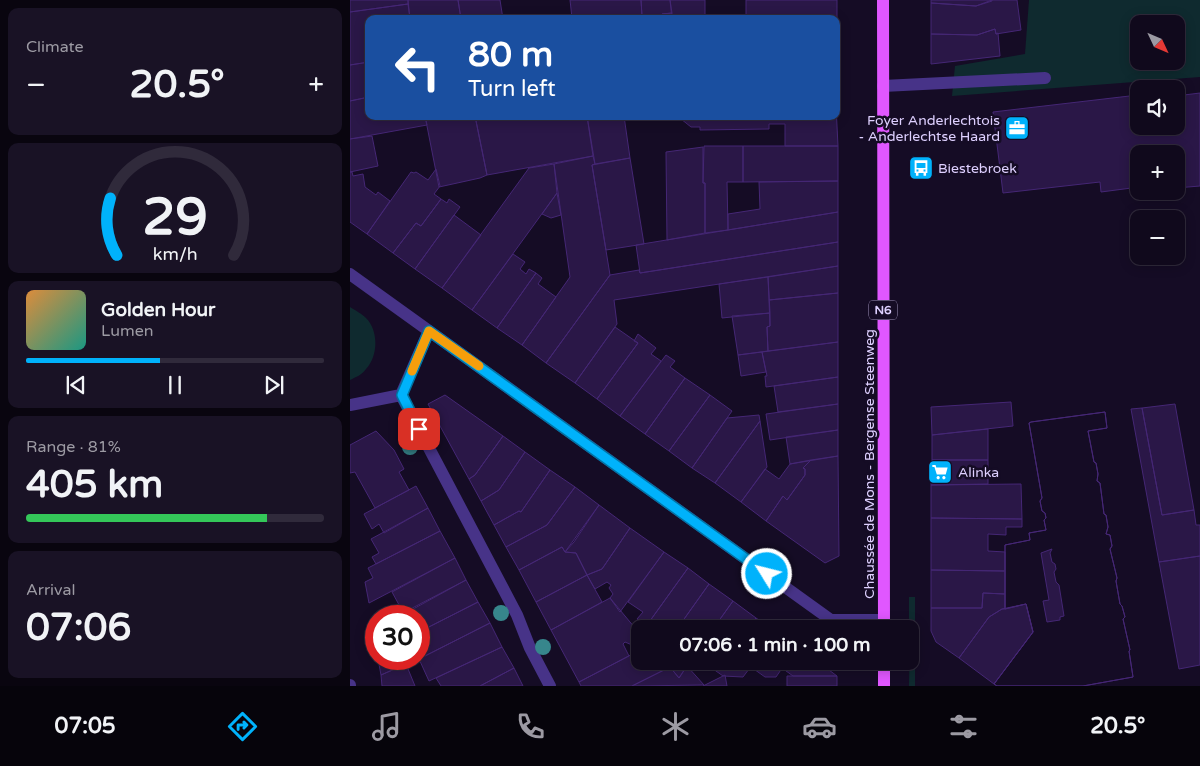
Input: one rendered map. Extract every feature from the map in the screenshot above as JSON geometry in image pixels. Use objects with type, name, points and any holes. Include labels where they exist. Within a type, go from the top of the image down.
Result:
[{"type":"main road","name":"Chaussée de Mons - Bergense Steenweg","points":[[883,0],[884,620]]},
{"type":"main road","points":[[884,670],[884,686]]},
{"type":"street","points":[[883,86],[1045,78]]},
{"type":"street","points":[[350,274],[831,620]]},
{"type":"street","points":[[402,395],[429,331]]},
{"type":"street","points":[[350,405],[402,395]]},
{"type":"street","points":[[402,395],[517,615],[530,648],[550,686]]},
{"type":"green space","points":[[1029,0],[1200,0],[1200,77],[1130,80],[1130,82],[952,96],[955,66],[1025,54]]},
{"type":"green space","points":[[350,307],[370,323],[375,336],[375,351],[370,364],[363,373],[350,380]]},
{"type":"green space","points":[[909,597],[915,597],[915,620],[909,620]]},
{"type":"green space","points":[[909,670],[915,670],[915,686],[909,686]]},
{"type":"building","points":[[350,0],[408,0],[408,4],[350,12]]},
{"type":"building","points":[[408,0],[458,0],[460,15],[410,15]]},
{"type":"building","points":[[458,0],[500,0],[502,15],[460,15]]},
{"type":"building","points":[[570,0],[641,0],[642,15],[572,15]]},
{"type":"building","points":[[641,0],[670,0],[672,13],[642,15]]},
{"type":"building","points":[[670,0],[705,0],[705,15],[672,15]]},
{"type":"building","points":[[746,0],[837,0],[837,15],[746,15]]},
{"type":"building","points":[[931,0],[992,1],[976,6],[931,3]]},
{"type":"building","points":[[992,0],[1017,0],[1021,30],[996,34],[995,29],[977,35],[931,34],[931,3],[976,6]]},
{"type":"building","points":[[408,4],[409,15],[365,15],[365,63],[350,65],[350,12]]},
{"type":"building","points":[[995,29],[996,34],[998,33],[1000,56],[931,64],[931,34],[977,35]]},
{"type":"building","points":[[365,63],[365,98],[350,101],[350,65]]},
{"type":"building","points":[[1200,93],[1200,186],[1185,187],[1185,145],[1130,145],[1130,188],[1101,192],[1100,182],[1003,193],[993,112],[1130,96],[1130,135],[1185,135],[1185,95]]},
{"type":"building","points":[[365,98],[365,120],[426,120],[427,125],[350,139],[350,101]]},
{"type":"building","points":[[426,120],[476,120],[487,175],[439,187]]},
{"type":"building","points":[[476,120],[588,120],[593,156],[487,175]]},
{"type":"building","points":[[588,120],[625,120],[630,158],[595,164]]},
{"type":"building","points":[[682,120],[837,120],[838,146],[785,146],[785,124],[769,124],[769,129],[700,130],[700,127],[691,127]]},
{"type":"building","points":[[372,136],[378,166],[350,172],[350,139]]},
{"type":"building","points":[[704,146],[743,146],[743,182],[727,182],[728,230],[705,233]]},
{"type":"building","points":[[743,146],[838,146],[838,181],[743,182]]},
{"type":"building","points":[[703,147],[705,233],[667,240],[666,152]]},
{"type":"building","points":[[593,156],[595,164],[592,165],[610,275],[546,363],[522,345],[570,277],[554,164]]},
{"type":"building","points":[[630,158],[644,244],[606,250],[592,165]]},
{"type":"building","points":[[554,164],[557,193],[472,310],[442,288],[529,168]]},
{"type":"building","points":[[436,169],[440,186],[434,194],[441,199],[421,226],[416,223],[393,253],[367,234],[411,172],[416,172],[428,180]]},
{"type":"building","points":[[350,172],[352,172],[353,176],[363,174],[365,187],[376,195],[378,192],[390,201],[367,234],[350,222]]},
{"type":"building","points":[[838,181],[838,212],[728,230],[728,214],[760,209],[759,182]]},
{"type":"building","points":[[557,193],[561,215],[551,218],[542,214]]},
{"type":"building","points":[[441,199],[447,203],[449,199],[460,207],[415,269],[393,253],[416,223],[421,226]]},
{"type":"building","points":[[838,212],[838,242],[640,273],[636,245]]},
{"type":"building","points":[[454,215],[481,235],[442,288],[415,269]]},
{"type":"building","points":[[838,242],[838,266],[614,300],[617,324],[575,383],[546,363],[610,275],[639,270],[640,273]]},
{"type":"building","points":[[513,254],[525,262],[520,269],[526,274],[529,269],[536,273],[497,328],[472,310]]},
{"type":"building","points":[[838,266],[838,293],[769,300],[768,277]]},
{"type":"building","points":[[536,273],[542,278],[538,284],[556,297],[522,345],[497,328]]},
{"type":"building","points":[[768,277],[770,313],[722,318],[719,284]]},
{"type":"building","points":[[838,293],[838,342],[768,351],[767,327],[770,326],[769,300]]},
{"type":"building","points":[[770,313],[770,326],[767,327],[768,351],[738,355],[732,316]]},
{"type":"building","points":[[615,327],[638,343],[597,399],[575,383]]},
{"type":"building","points":[[638,334],[656,348],[651,354],[661,361],[620,416],[597,399],[638,343],[634,341]]},
{"type":"building","points":[[838,342],[838,377],[766,387],[765,376],[767,376],[762,352]]},
{"type":"building","points":[[762,352],[766,372],[741,376],[738,355]]},
{"type":"building","points":[[666,355],[675,361],[670,367],[685,378],[645,434],[620,416]]},
{"type":"building","points":[[838,377],[838,404],[778,412],[774,386]]},
{"type":"building","points":[[685,378],[710,395],[669,451],[645,434]]},
{"type":"building","points":[[445,395],[503,436],[475,475],[469,479],[428,404]]},
{"type":"building","points":[[710,395],[732,411],[692,468],[669,451]]},
{"type":"building","points":[[1011,402],[1013,426],[932,435],[931,407]]},
{"type":"building","points":[[838,404],[838,430],[770,440],[766,414]]},
{"type":"building","points":[[1175,404],[1194,510],[1162,515],[1142,408]]},
{"type":"building","points":[[1142,408],[1162,515],[1194,510],[1196,525],[1200,525],[1200,556],[1159,562],[1131,409]]},
{"type":"building","points":[[1105,412],[1107,428],[1088,431],[1098,474],[1097,481],[1100,483],[1104,514],[1106,515],[1108,527],[1106,534],[1110,535],[1112,546],[1110,549],[1117,578],[1120,604],[1125,617],[1123,619],[1130,650],[1133,677],[1083,686],[997,686],[994,684],[1033,632],[1026,604],[1005,609],[1005,545],[1030,540],[1029,533],[1046,530],[1044,520],[1046,518],[1040,501],[1042,498],[1029,423]],"holes":[[[1052,549],[1050,553],[1052,562],[1055,564],[1056,569],[1054,572],[1056,582],[1059,585],[1064,616],[1060,617],[1060,620],[1047,622],[1043,601],[1049,600],[1041,553]]]},
{"type":"building","points":[[1105,412],[1107,428],[1088,431],[1098,474],[1097,481],[1100,483],[1104,514],[1106,515],[1108,527],[1106,534],[1110,535],[1112,546],[1110,549],[1117,578],[1120,604],[1125,617],[1123,619],[1130,650],[1133,677],[1083,686],[997,686],[994,684],[1033,632],[1026,604],[1005,609],[1005,545],[1030,540],[1029,533],[1046,530],[1044,520],[1046,518],[1040,501],[1042,498],[1029,423]]},
{"type":"building","points":[[759,415],[760,421],[715,483],[692,468],[727,418]]},
{"type":"building","points":[[760,421],[767,467],[741,502],[715,483]]},
{"type":"building","points":[[988,429],[988,460],[932,460],[932,435]]},
{"type":"building","points":[[838,430],[838,456],[790,464],[786,437]]},
{"type":"building","points":[[376,431],[394,450],[404,469],[399,472],[409,490],[375,508],[355,472],[350,473],[350,445]]},
{"type":"building","points":[[503,436],[525,452],[499,490],[481,501],[469,479],[475,475]]},
{"type":"building","points":[[525,452],[550,470],[521,512],[519,511],[494,525],[481,501],[499,490]]},
{"type":"building","points":[[838,456],[839,556],[825,563],[766,521],[783,496],[787,500],[805,475],[805,469],[803,468],[811,460]]},
{"type":"building","points":[[811,460],[803,468],[805,469],[805,475],[787,500],[783,496],[766,521],[741,502],[765,469],[779,479],[790,464]]},
{"type":"building","points":[[932,460],[988,460],[988,484],[931,485]]},
{"type":"building","points":[[550,470],[575,487],[547,525],[506,547],[494,525],[519,511],[521,512]]},
{"type":"building","points":[[1021,484],[1022,519],[931,518],[931,485]]},
{"type":"building","points":[[416,486],[428,508],[384,533],[379,524],[372,529],[364,514]]},
{"type":"building","points":[[575,487],[599,505],[565,552],[562,547],[519,570],[506,547],[547,525]]},
{"type":"building","points":[[599,505],[630,528],[602,569],[587,575],[576,553],[565,552]]},
{"type":"building","points":[[428,508],[440,531],[376,564],[372,557],[379,553],[371,539]]},
{"type":"building","points":[[931,518],[1022,519],[1022,527],[1006,527],[1006,535],[988,534],[988,551],[1005,552],[1005,571],[931,570]]},
{"type":"building","points":[[630,528],[664,552],[620,612],[610,598],[613,594],[609,588],[611,585],[607,582],[595,589],[587,575],[602,569]]},
{"type":"building","points":[[440,531],[455,558],[369,603],[365,582],[373,578],[368,568]]},
{"type":"building","points":[[562,547],[565,552],[576,553],[587,575],[536,602],[519,570]]},
{"type":"building","points":[[664,552],[688,568],[651,620],[637,619],[643,612],[628,602]]},
{"type":"building","points":[[1200,556],[1200,665],[1179,669],[1159,562]]},
{"type":"building","points":[[455,558],[466,580],[420,605],[399,605],[392,592]]},
{"type":"building","points":[[688,568],[709,584],[683,620],[651,620]]},
{"type":"building","points":[[931,570],[1005,571],[1005,594],[983,593],[982,608],[931,608]]},
{"type":"building","points":[[587,575],[602,602],[551,630],[536,602]]},
{"type":"building","points":[[466,580],[478,602],[430,626],[430,605],[418,605]]},
{"type":"building","points":[[709,584],[733,601],[719,620],[683,620]]},
{"type":"building","points":[[983,593],[1005,594],[1005,609],[989,617],[959,658],[936,642],[931,631],[931,608],[982,608]]},
{"type":"building","points":[[610,598],[631,623],[631,645],[625,642],[623,644],[629,656],[579,682],[551,630]]},
{"type":"building","points":[[733,601],[756,618],[755,620],[719,620]]},
{"type":"building","points":[[478,602],[490,623],[430,653],[430,626]]},
{"type":"building","points":[[1026,604],[1033,632],[994,684],[959,658],[989,617],[1002,609]]},
{"type":"building","points":[[490,623],[502,647],[429,681],[424,670],[430,670],[430,653]]},
{"type":"building","points":[[502,647],[514,668],[480,686],[441,686],[436,678]]},
{"type":"building","points":[[631,655],[631,670],[664,670],[632,686],[581,686],[579,682]]},
{"type":"building","points":[[514,668],[523,686],[480,686]]},
{"type":"building","points":[[380,670],[392,670],[381,675]]},
{"type":"building","points":[[392,670],[408,670],[415,686],[382,686],[381,675]]},
{"type":"building","points":[[664,670],[672,670],[679,678],[684,670],[691,670],[704,685],[632,686]]},
{"type":"building","points":[[672,670],[684,670],[679,678]]},
{"type":"building","points":[[748,670],[743,677],[723,676],[716,671]]},
{"type":"building","points":[[755,670],[781,670],[776,677],[765,677]]},
{"type":"building","points":[[785,670],[829,670],[837,676],[793,676]]},
{"type":"building","points":[[725,675],[727,686],[703,686]]},
{"type":"building","points":[[787,676],[837,676],[837,686],[787,686]]},
{"type":"slow traffic","points":[[412,371],[429,331],[479,366]]},
{"type":"place","name":"Foyer Anderlechtois - Anderlechtse Haard","points":[[1017,128]]},
{"type":"place","name":"Biestebroek","points":[[921,168]]},
{"type":"place","name":"Alinka","points":[[940,472]]},
{"type":"route","points":[[419,429],[402,395],[429,331],[767,574]]}]
